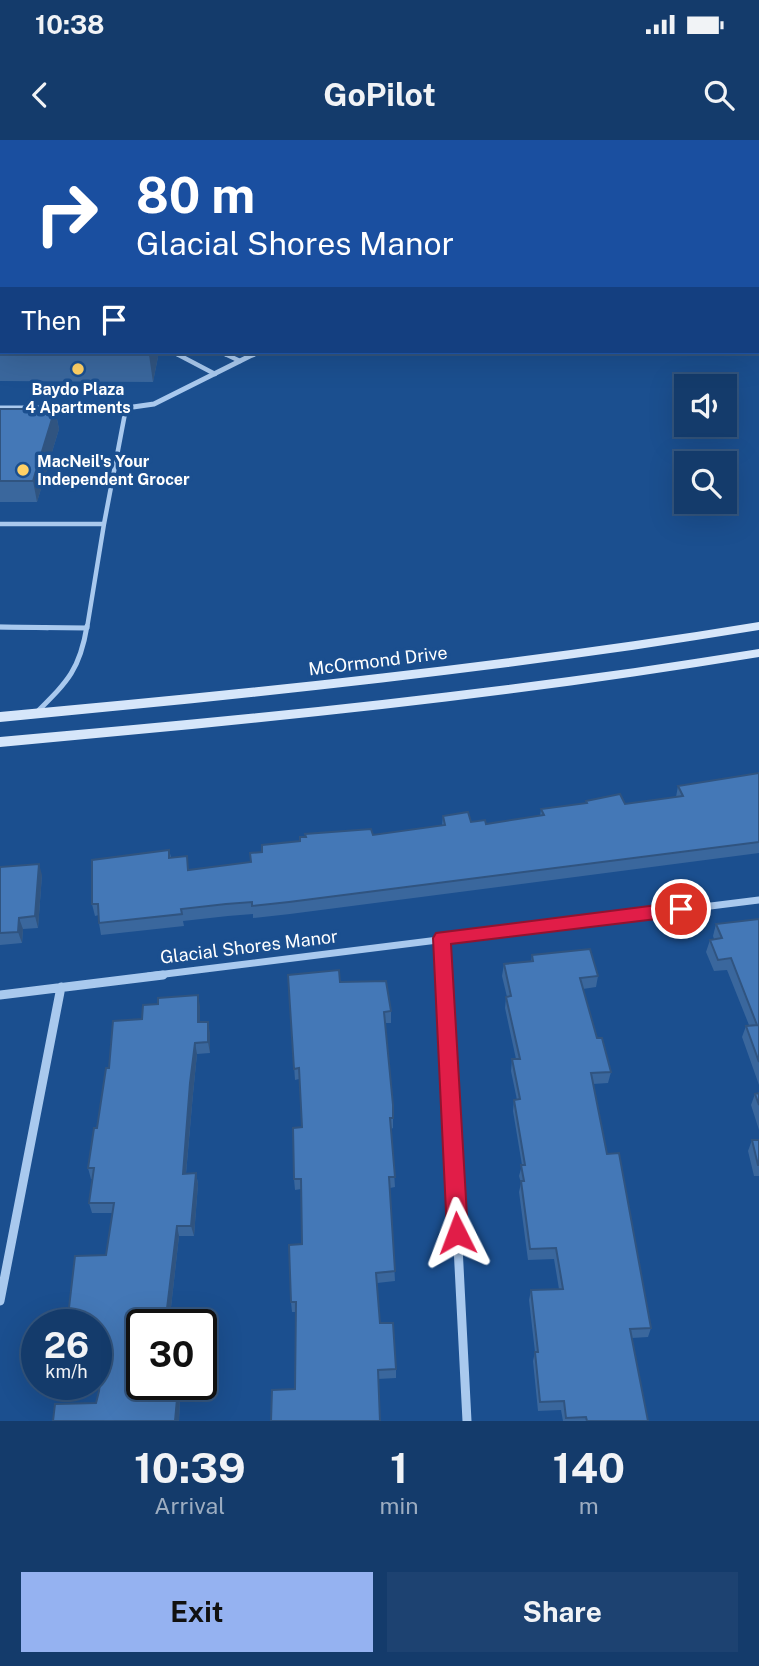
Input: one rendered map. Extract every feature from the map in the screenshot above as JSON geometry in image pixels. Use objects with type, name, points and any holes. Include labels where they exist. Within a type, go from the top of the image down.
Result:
[{"type":"main road","name":"McOrmond Drive","points":[[0,717],[271,692],[498,664],[759,626]]},
{"type":"main road","points":[[0,742],[338,711],[587,680],[759,653]]},
{"type":"street","points":[[0,408],[126,408],[154,404],[254,354]]},
{"type":"street","name":"Glacial Shores Manor","points":[[0,995],[759,900]]},
{"type":"street","points":[[442,938],[467,1421]]},
{"type":"street","points":[[0,1301],[61,988]]},
{"type":"lane","points":[[177,354],[215,374]]},
{"type":"lane","points":[[225,354],[240,361]]},
{"type":"lane","points":[[36,713],[60,689],[82,657],[126,408]]},
{"type":"lane","points":[[0,524],[104,524]]},
{"type":"lane","points":[[0,627],[87,628]]},
{"type":"building","points":[[0,354],[149,354],[149,355]]},
{"type":"building","points":[[0,409],[55,409],[33,481],[0,481]]},
{"type":"building","points":[[759,773],[759,842],[289,902],[252,906],[252,902],[181,909],[182,914],[99,923],[98,904],[92,904],[92,860],[169,850],[169,858],[187,856],[188,870],[251,862],[250,853],[262,852],[262,845],[300,841],[300,837],[306,837],[305,834],[371,829],[373,835],[445,825],[443,816],[468,812],[471,822],[485,820],[486,824],[544,815],[541,809],[587,803],[586,801],[620,794],[625,804],[683,796],[678,786]]},
{"type":"building","points":[[39,864],[35,916],[19,918],[18,932],[0,933],[0,867]]},
{"type":"building","points":[[759,919],[759,1062],[746,1026],[757,1025],[731,958],[718,960],[710,940],[722,938],[716,924]]},
{"type":"building","points":[[590,949],[598,976],[580,978],[597,1038],[602,1038],[611,1072],[591,1073],[607,1154],[619,1153],[651,1328],[630,1329],[648,1421],[587,1421],[586,1417],[566,1418],[564,1401],[540,1402],[531,1290],[563,1289],[556,1248],[530,1249],[521,1181],[524,1181],[521,1165],[525,1165],[514,1100],[520,1099],[512,1059],[520,1059],[506,997],[511,996],[504,964],[533,961],[532,955]]},
{"type":"building","points":[[339,970],[340,982],[386,981],[391,1011],[384,1012],[393,1105],[393,1118],[390,1118],[395,1177],[389,1177],[395,1271],[376,1273],[380,1323],[393,1323],[396,1369],[378,1370],[380,1421],[271,1421],[272,1390],[295,1389],[296,1302],[291,1302],[289,1245],[302,1244],[301,1179],[294,1179],[293,1128],[302,1127],[299,1068],[294,1069],[288,975]]},
{"type":"building","points":[[198,995],[198,1022],[208,1022],[208,1042],[195,1043],[190,1083],[183,1174],[196,1173],[191,1226],[177,1226],[167,1309],[126,1309],[126,1400],[177,1400],[175,1421],[53,1421],[55,1404],[112,1400],[112,1309],[69,1309],[75,1256],[106,1255],[114,1203],[89,1203],[94,1168],[88,1168],[106,1068],[109,1068],[113,1021],[142,1019],[143,1005],[158,1004],[158,998]]},
{"type":"building","points":[[752,1140],[759,1140],[759,1165],[758,1165]]},
{"type":"place","name":"Baydo Plaza 4 Apartments","points":[[78,369]]},
{"type":"place","name":"MacNeil's Your Independent Grocer","points":[[23,470]]},
{"type":"route","points":[[457,1233],[442,938],[681,909]]}]
